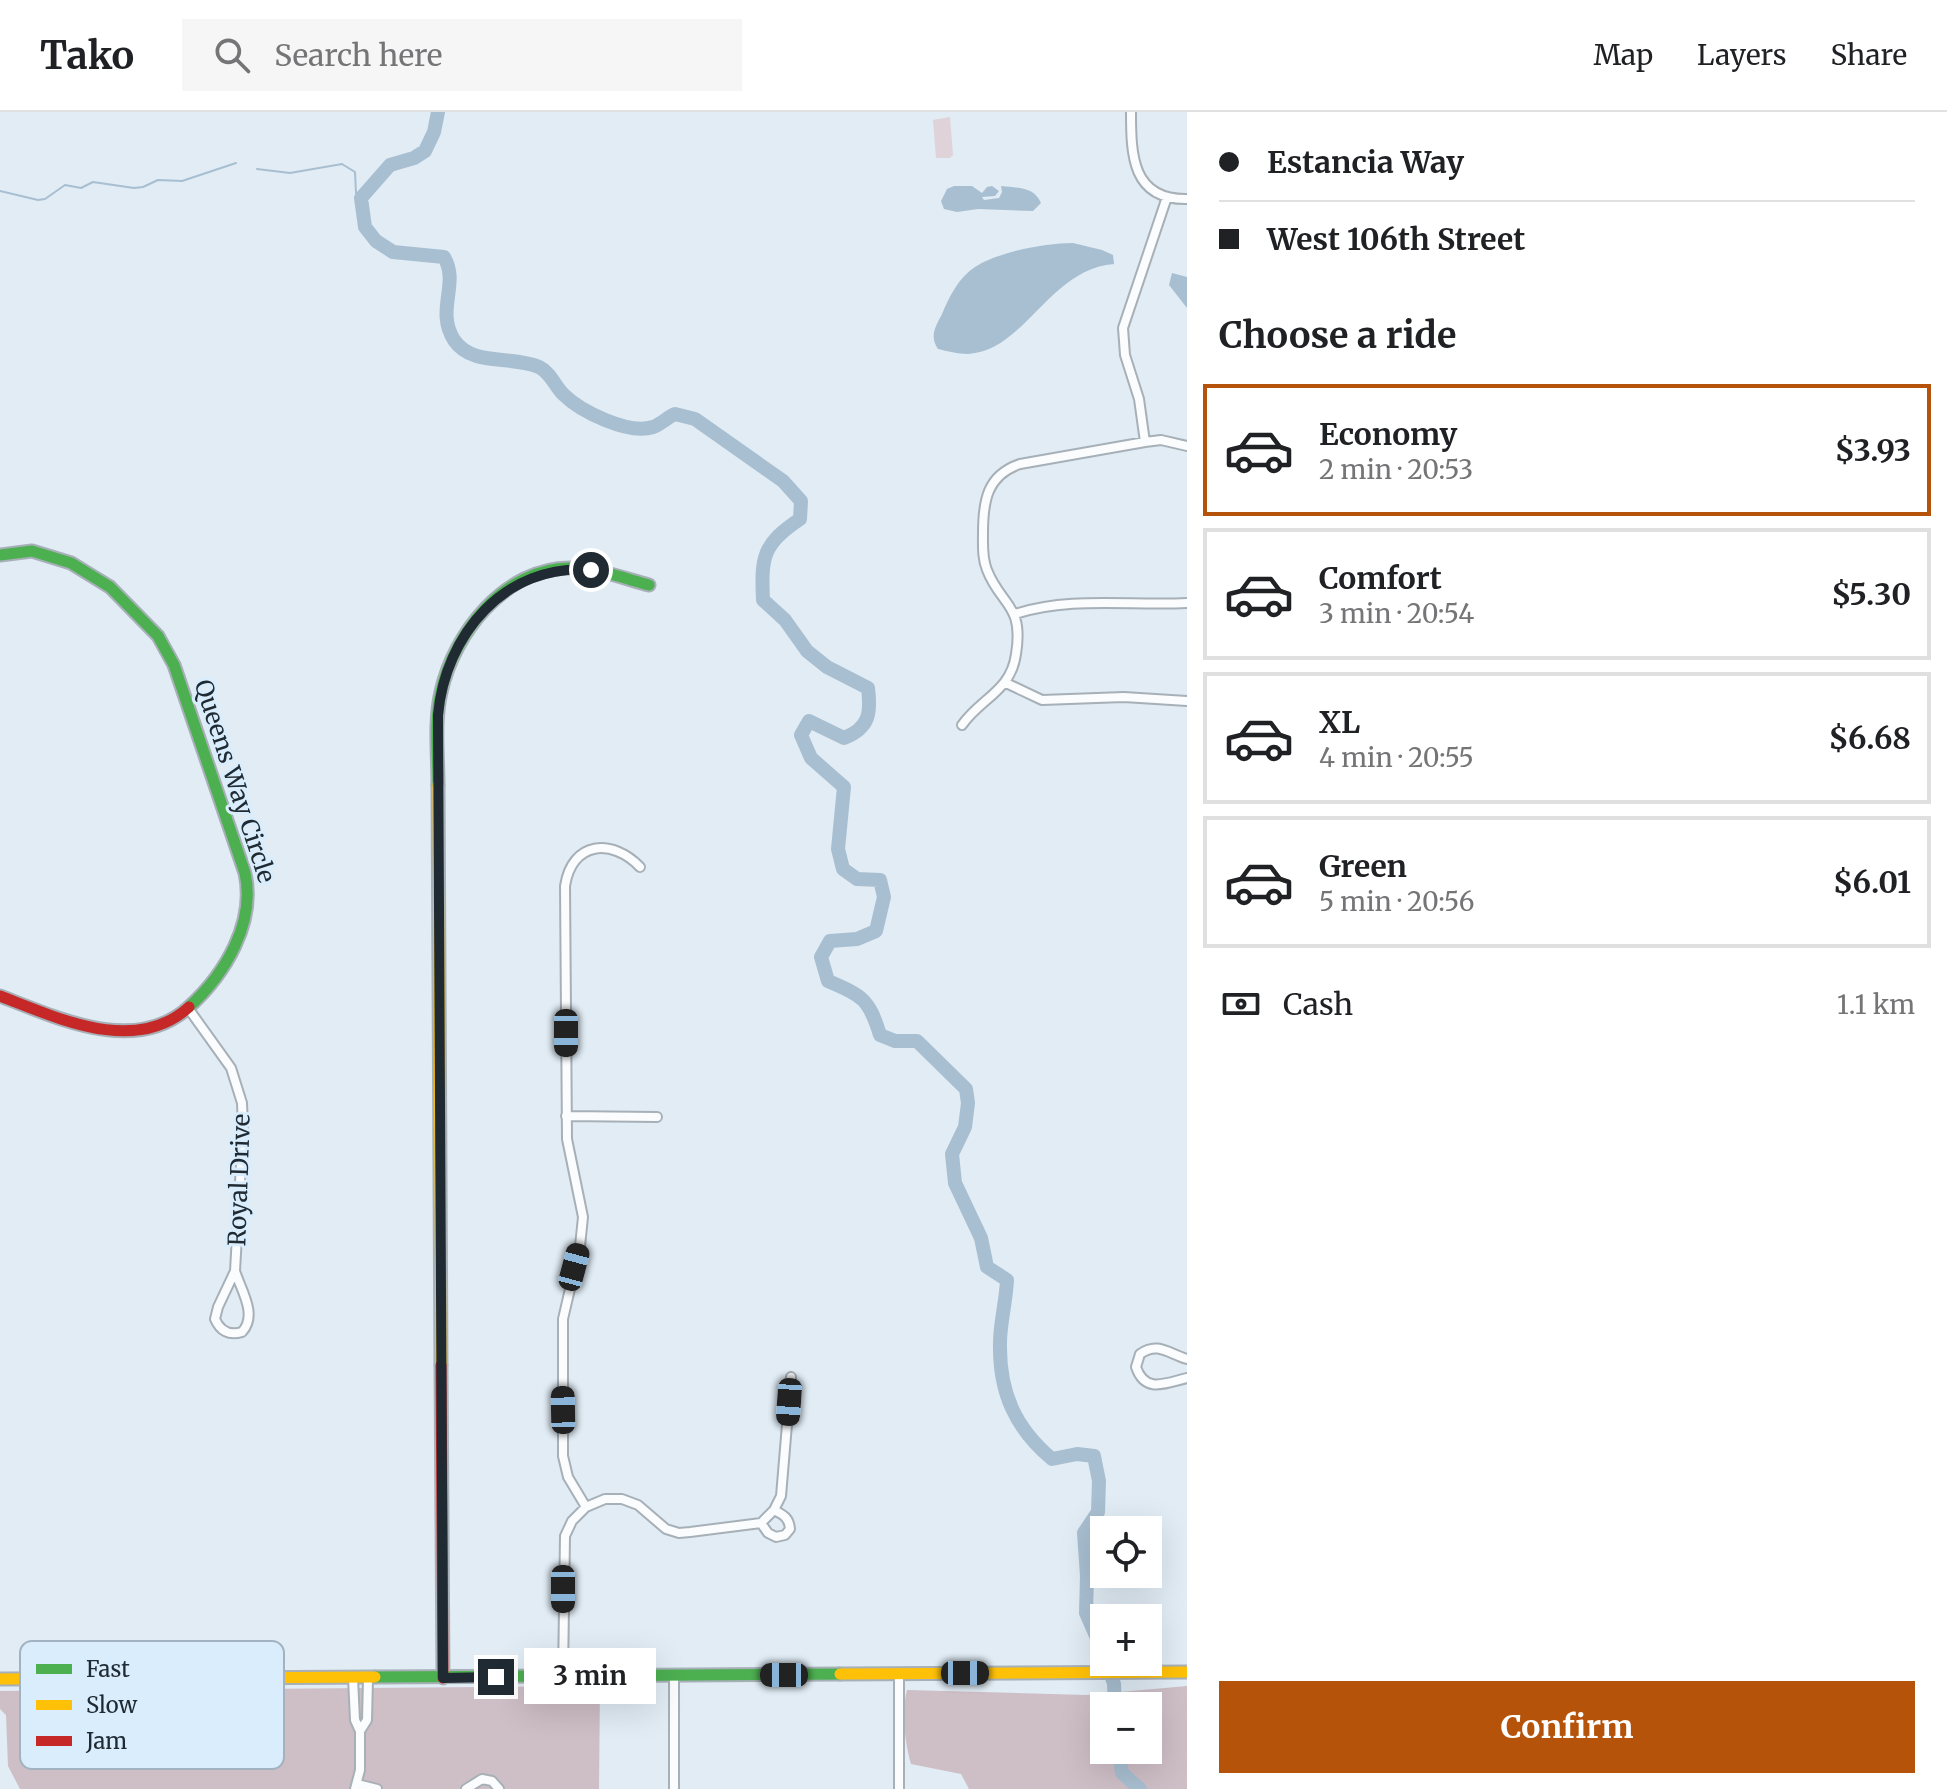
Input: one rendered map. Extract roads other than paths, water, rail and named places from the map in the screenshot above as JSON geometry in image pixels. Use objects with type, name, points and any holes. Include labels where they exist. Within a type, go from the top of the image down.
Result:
[{"type":"street","points":[[1131,112],[1131,149],[1136,169],[1147,185],[1167,197],[1187,199]]},
{"type":"street","points":[[1145,442],[1139,399],[1125,355],[1123,328],[1167,197]]},
{"type":"street","points":[[962,725],[975,708],[1006,683],[1017,653],[1015,614],[989,574],[984,560],[983,509],[986,494],[996,477],[1007,468],[1020,464],[1145,442],[1161,440],[1187,446]]},
{"type":"street","name":"Queens Way Circle","points":[[0,555],[21,551],[41,552],[64,559],[110,587],[165,646],[245,873],[250,897],[246,922],[219,976],[188,1008],[157,1027],[119,1033],[94,1029],[0,996]]},
{"type":"street","points":[[443,1678],[438,776],[441,688],[454,653],[479,616],[527,580],[559,569],[576,569],[649,585]]},
{"type":"street","points":[[1015,614],[1056,603],[1187,603]]},
{"type":"street","points":[[1006,683],[1042,700],[1124,697],[1187,701]]},
{"type":"street","points":[[586,1507],[568,1477],[563,1456],[563,1319],[580,1246],[583,1217],[566,1116],[566,879],[577,859],[597,847],[616,849],[640,867]]},
{"type":"street","name":"Royal Drive","points":[[188,1008],[231,1068],[242,1103],[235,1271],[250,1315],[246,1328],[236,1334],[221,1329],[215,1319],[235,1271]]},
{"type":"street","points":[[566,1116],[657,1117]]},
{"type":"street","points":[[1187,1359],[1152,1347],[1140,1354],[1136,1367],[1145,1383],[1152,1385],[1187,1378]]},
{"type":"street","points":[[563,1676],[565,1536],[572,1521],[586,1507],[605,1499],[630,1501],[651,1514],[666,1529],[679,1533],[761,1523],[774,1510],[783,1486],[791,1377]]},
{"type":"street","points":[[761,1523],[768,1533],[776,1537],[785,1535],[790,1529],[787,1517],[774,1510]]},
{"type":"street","points":[[284,1678],[1187,1672]]},
{"type":"street","points":[[899,1674],[899,1789]]},
{"type":"street","points":[[674,1675],[674,1789]]},
{"type":"street","points":[[353,1678],[355,1720],[360,1731]]},
{"type":"street","points":[[368,1678],[367,1720],[360,1731],[356,1786],[377,1789]]},
{"type":"street","points":[[0,1679],[20,1679]]},
{"type":"street","points":[[466,1789],[482,1779],[492,1781],[499,1789]]},
{"type":"water","points":[[972,186],[982,193],[992,186],[999,191],[995,196],[982,197],[984,200],[999,198],[1001,186],[1019,188],[1034,193],[1041,203],[1033,211],[978,209],[957,212],[944,209],[941,201],[947,189]]},
{"type":"water","points":[[1073,243],[1113,255],[1114,264],[1091,269],[1072,280],[1022,326],[988,349],[968,354],[938,349],[934,340],[936,327],[955,288],[969,271],[1009,253]]},
{"type":"water","points":[[1172,273],[1187,277],[1187,308],[1169,285]]},
{"type":"waterway","points":[[438,112],[434,132],[425,151],[414,158],[390,165],[361,198],[365,227],[376,241],[393,252],[444,257],[450,277],[447,318],[454,340],[471,354],[539,367],[571,401],[619,425],[643,429],[653,427],[675,414],[695,419],[783,481],[801,501],[800,519],[778,536],[767,552],[763,600],[785,620],[807,651],[827,667],[868,688],[869,712],[864,724],[853,734],[844,738],[809,721],[801,735],[811,758],[844,787],[838,849],[843,869],[857,879],[880,880],[884,897],[876,931],[857,939],[830,941],[821,957],[828,981],[863,1000],[872,1013],[880,1035],[895,1041],[917,1041],[966,1089],[965,1127],[952,1154],[955,1183],[981,1238],[987,1267],[1007,1280],[1000,1343],[1006,1393],[1028,1435],[1052,1459],[1077,1454],[1094,1456],[1099,1481],[1098,1512],[1084,1533],[1086,1613],[1090,1622]]},
{"type":"waterway","points":[[0,191],[38,200],[45,199],[65,185],[81,188],[93,182],[143,187],[158,180],[182,181],[236,163]]},
{"type":"waterway","points":[[257,169],[290,173],[342,164],[355,172],[356,193],[362,202]]},
{"type":"waterway","points":[[1111,1676],[1114,1692]]},
{"type":"waterway","points":[[1121,1764],[1122,1773],[1140,1789]]}]
